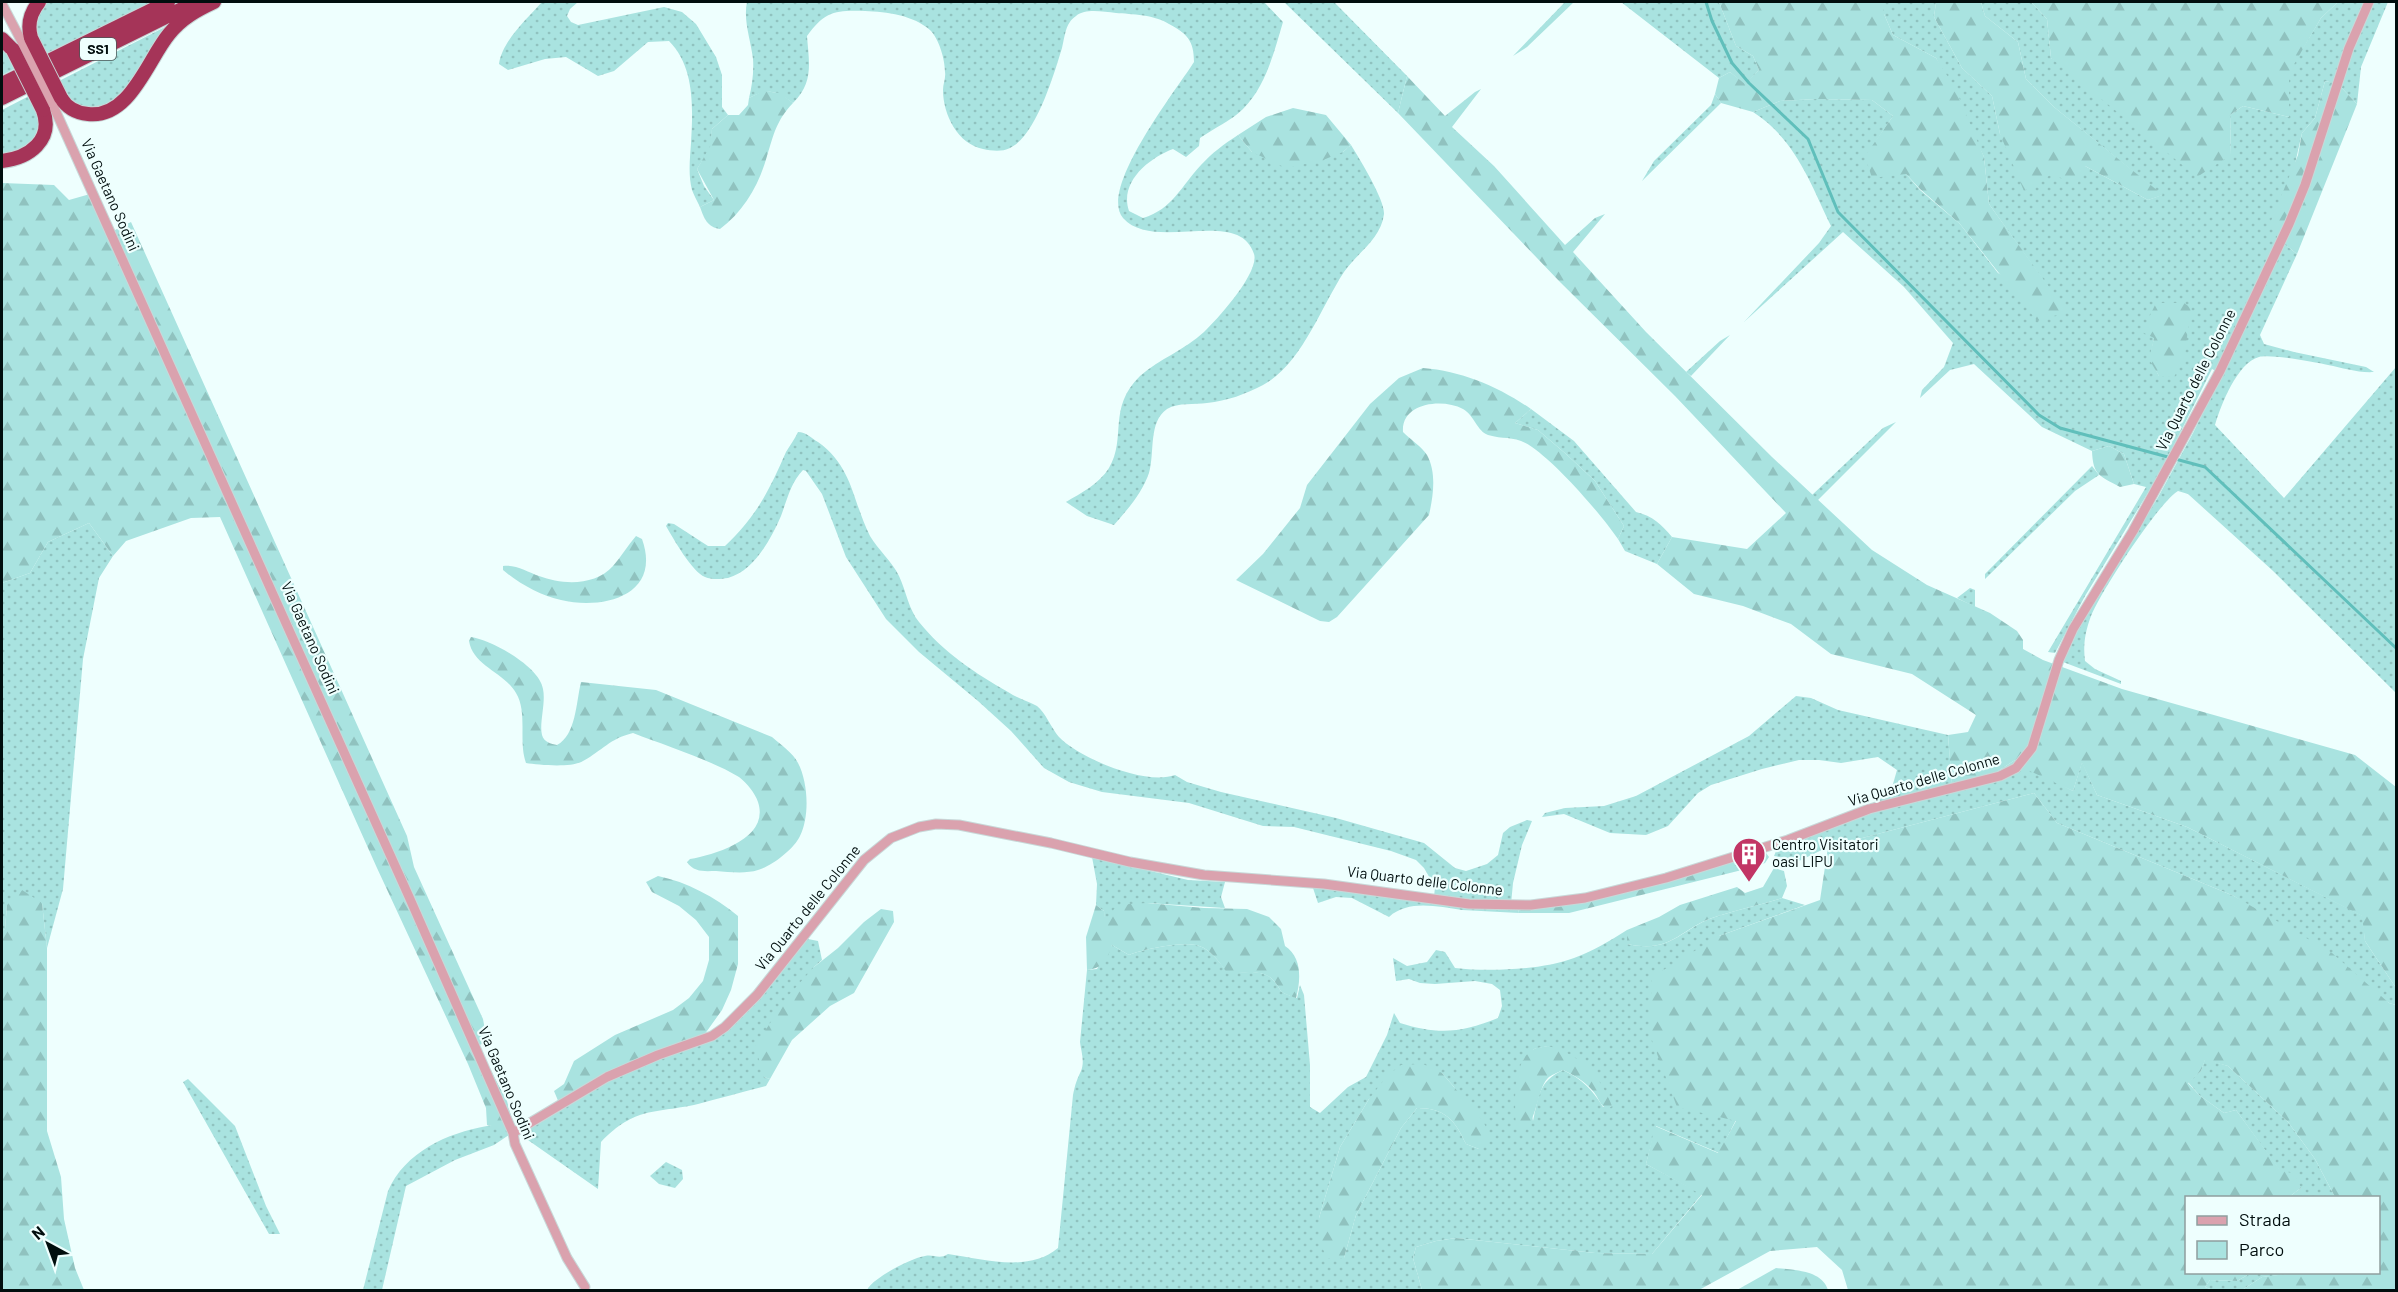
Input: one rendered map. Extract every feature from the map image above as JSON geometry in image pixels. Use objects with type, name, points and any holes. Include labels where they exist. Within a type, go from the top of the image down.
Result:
[{"type":"highway","points":[[22,44],[29,29],[31,15],[39,2]]},
{"type":"highway","name":"SS1","points":[[2,84],[168,2]]},
{"type":"highway","name":"SS1","points":[[2,98],[195,2]]},
{"type":"highway","points":[[52,104],[87,114],[100,114],[111,109],[137,85],[163,42],[178,24],[189,14],[214,2]]},
{"type":"highway","points":[[2,39],[22,44],[52,104],[37,147],[20,158],[2,161]]},
{"type":"highway","points":[[22,44],[52,104]]},
{"type":"street","name":"Via Quarto delle Colonne","points":[[513,1133],[599,1081],[658,1055],[712,1036],[725,1027],[757,995],[864,860],[891,838],[919,827],[936,824],[959,825],[1130,862],[1204,875],[1324,884],[1469,903],[1531,905],[1596,896],[1666,878],[1788,840],[1869,809],[1970,785],[2008,773],[2029,753],[2059,660],[2073,629],[2133,531],[2236,339],[2295,211],[2349,48],[2369,2]]},
{"type":"street","points":[[2,4],[22,44]]},
{"type":"street","name":"Via Gaetano Sodini","points":[[52,104],[411,899],[513,1133],[515,1144],[567,1258],[585,1287]]},
{"type":"green space","points":[[44,2],[153,2],[44,55],[32,31]]},
{"type":"green space","points":[[542,2],[578,2],[570,9],[567,16],[571,22],[578,25],[664,7],[682,12],[696,24],[716,57],[722,75],[722,107],[728,115],[712,129],[711,147],[697,169],[704,186],[714,200],[700,207],[692,190],[690,172],[692,102],[688,75],[684,63],[669,41],[648,42],[614,71],[598,76],[566,57],[545,59],[508,70],[499,64],[510,39]]},
{"type":"green space","points":[[747,2],[1264,2],[1283,22],[1258,90],[1243,109],[1200,138],[1199,146],[1186,157],[1173,149],[1155,158],[1138,172],[1128,190],[1129,211],[1143,218],[1162,209],[1205,161],[1238,135],[1252,152],[1343,152],[1351,145],[1380,199],[1384,214],[1382,223],[1374,238],[1344,272],[1299,350],[1276,376],[1257,388],[1229,399],[1167,409],[1157,422],[1149,473],[1134,500],[1114,525],[1087,516],[1066,502],[1084,492],[1109,468],[1117,445],[1120,411],[1130,388],[1147,370],[1189,344],[1210,326],[1236,295],[1251,272],[1254,262],[1254,254],[1245,240],[1232,233],[1154,232],[1137,228],[1123,218],[1118,204],[1121,185],[1130,163],[1157,116],[1194,62],[1193,48],[1188,38],[1164,21],[1150,17],[1095,11],[1080,14],[1072,19],[1068,26],[1049,88],[1028,131],[1010,148],[993,151],[974,146],[959,135],[946,109],[943,90],[945,67],[936,39],[923,25],[899,15],[855,11],[839,12],[826,17],[807,36],[809,72],[800,95],[793,103],[782,95],[772,92],[749,98],[753,64],[747,23]]},
{"type":"green space","points":[[1284,2],[1334,2],[1407,76],[1398,113]]},
{"type":"green space","points":[[1565,2],[1574,2],[1527,47],[1513,56]]},
{"type":"green space","points":[[1621,2],[1719,2],[1736,46],[1753,56],[1759,70],[1745,85],[1730,72],[1719,78]]},
{"type":"green space","points":[[1719,2],[1884,2],[1884,14],[1893,35],[1936,58],[1955,88],[1984,157],[1989,204],[2067,312],[2037,321],[1960,224],[1906,174],[1872,178],[1865,156],[1893,116],[1872,100],[1780,101],[1753,112],[1721,103],[1715,94],[1719,78],[1730,72],[1745,84],[1759,70],[1753,56],[1736,46]]},
{"type":"green space","points":[[1884,2],[1936,2],[1934,17],[1962,68],[1992,96],[2000,134],[2052,174],[2085,166],[2148,200],[2162,195],[2054,107],[2026,79],[2018,42],[1985,16],[1981,2],[2031,2],[2047,19],[2051,58],[2231,155],[2230,115],[2243,106],[2289,117],[2288,73],[2321,18],[2338,2],[2388,2],[2361,67],[2357,104],[2338,84],[2325,81],[2315,118],[2302,133],[2278,239],[2297,254],[2260,335],[2264,344],[2366,367],[2374,372],[2356,371],[2293,359],[2259,357],[2244,367],[2237,376],[2221,407],[2215,425],[2284,498],[2396,367],[2396,693],[2272,570],[2188,494],[2178,491],[2157,512],[2130,549],[2091,616],[2087,628],[2084,644],[2085,661],[2095,669],[2121,681],[2121,684],[2063,662],[2088,607],[2157,499],[2222,374],[2212,369],[2160,473],[2085,596],[2055,653],[2048,652],[2146,487],[2134,484],[2124,454],[2109,446],[2092,451],[2042,427],[1974,364],[1950,370],[1920,398],[1922,390],[1944,367],[1953,343],[1904,287],[1843,232],[1744,322],[1819,243],[1831,226],[1791,148],[1768,123],[1753,112],[1780,101],[1816,99],[1872,100],[1893,116],[1866,156],[1906,174],[1920,190],[1960,224],[1998,273],[2066,312],[1989,204],[1984,157],[1936,58],[1893,35],[1884,14]],"holes":[[[2154,338],[2159,376],[2150,359]]]},
{"type":"green space","points":[[1936,2],[1981,2],[1985,16],[2018,42],[2026,79],[2054,107],[2163,195],[2148,200],[2085,166],[2077,185],[2052,174],[2024,191],[2000,134],[1992,96],[1962,68],[1934,17]]},
{"type":"green space","points":[[2031,2],[2338,2],[2321,18],[2289,73],[2289,117],[2243,106],[2230,115],[2231,155],[2197,177],[2051,58],[2047,19]]},
{"type":"green space","points":[[167,28],[134,84],[106,107],[85,108],[69,101],[57,82]]},
{"type":"green space","points":[[2,44],[16,68],[2,75]]},
{"type":"green space","points":[[1407,76],[1445,116],[1481,89],[1452,127],[1494,166],[1565,245],[1595,218],[1605,214],[1573,252],[1646,332],[1772,457],[1872,550],[1927,585],[1990,613],[2017,631],[2023,640],[2023,649],[2043,660],[2122,689],[2355,755],[2396,787],[2396,988],[2365,941],[2362,916],[2187,827],[2097,795],[2082,763],[2073,791],[2021,767],[2015,760],[1992,775],[1952,785],[1948,735],[1968,732],[1976,715],[1912,674],[1831,654],[1791,624],[1743,606],[1694,594],[1657,564],[1672,537],[1747,549],[1786,513],[1398,113]]},
{"type":"green space","points":[[2325,81],[2338,84],[2357,104],[2297,254],[2278,239],[2271,221],[2298,155],[2302,133],[2315,118]]},
{"type":"green space","points":[[763,91],[780,93],[793,103],[776,128],[764,167],[750,197],[729,222],[720,229],[716,228],[707,221],[700,207],[714,200],[697,169],[710,147],[712,129],[728,115],[739,115],[748,105],[749,98]]},
{"type":"green space","points":[[1715,94],[1721,103],[1642,181],[1654,161],[1711,105]]},
{"type":"green space","points":[[29,96],[40,120],[35,137],[21,151],[2,155],[2,110]]},
{"type":"green space","points":[[1293,108],[1326,115],[1351,145],[1343,152],[1323,160],[1286,168],[1252,152],[1238,135],[1266,117]]},
{"type":"green space","points":[[2,183],[54,185],[69,200],[90,194],[109,233],[131,222],[407,836],[414,867],[483,1019],[487,1041],[478,1046],[507,1101],[515,1131],[487,1125],[486,1108],[468,1064],[377,868],[220,517],[191,518],[126,541],[113,556],[89,523],[48,542],[30,573],[2,583]]},
{"type":"green space","points":[[2156,303],[2184,303],[2191,308],[2184,359],[2174,377],[2159,376],[2149,359],[2154,338],[2142,332]]},
{"type":"green space","points":[[1730,335],[1691,376],[1686,372],[1720,341]]},
{"type":"green space","points":[[1423,368],[1480,381],[1531,409],[1515,423],[1538,430],[1595,481],[1624,526],[1618,539],[1578,490],[1554,465],[1532,447],[1510,438],[1484,433],[1463,409],[1434,404],[1416,409],[1409,415],[1404,422],[1403,432],[1422,449],[1430,462],[1433,485],[1429,515],[1337,617],[1329,622],[1320,621],[1236,580],[1263,554],[1300,508],[1307,485],[1370,404],[1399,378]]},
{"type":"green space","points":[[1531,409],[1574,441],[1636,512],[1656,521],[1672,537],[1657,564],[1625,551],[1618,539],[1624,526],[1595,481],[1538,430],[1515,423]]},
{"type":"green space","points":[[1896,422],[1817,501],[1811,496],[1883,428]]},
{"type":"green space","points":[[798,432],[818,442],[838,462],[845,473],[870,536],[896,571],[913,612],[928,633],[972,670],[1011,694],[1037,706],[1058,736],[1081,753],[1113,768],[1131,773],[1147,777],[1175,775],[1187,782],[1221,792],[1336,818],[1424,843],[1455,868],[1466,871],[1487,864],[1498,855],[1503,833],[1510,827],[1527,820],[1532,821],[1522,845],[1513,883],[1511,904],[1517,904],[1519,913],[1415,906],[1397,911],[1389,917],[1352,898],[1336,897],[1318,903],[1312,885],[1434,897],[1435,887],[1424,868],[1416,860],[1391,851],[1294,827],[1263,826],[1189,803],[1102,792],[1069,782],[1044,768],[1011,731],[919,652],[886,619],[846,557],[822,494],[806,471],[803,470],[795,480],[772,534],[746,569],[728,578],[719,579],[711,579],[700,574],[678,546],[666,526],[668,523],[674,524],[708,546],[725,546],[745,525],[761,503]]},
{"type":"green space","points":[[2109,446],[2124,454],[2134,484],[2120,487],[2096,470],[2092,451]]},
{"type":"green space","points":[[2092,466],[2099,475],[2075,491],[1985,579],[1985,574]]},
{"type":"green space","points":[[89,523],[113,556],[99,578],[83,659],[63,889],[47,948],[42,903],[7,905],[5,929],[2,931],[2,583],[30,573],[48,542]]},
{"type":"green space","points":[[636,536],[642,539],[646,558],[644,574],[636,586],[611,600],[578,603],[553,598],[530,588],[503,570],[503,566],[512,566],[558,581],[588,580],[606,573]]},
{"type":"green space","points":[[1970,588],[1975,590],[1975,607],[1957,598]]},
{"type":"green space","points":[[471,637],[491,643],[514,656],[540,681],[544,700],[542,735],[552,744],[557,745],[563,740],[572,726],[581,682],[656,690],[772,737],[796,759],[804,780],[805,819],[797,841],[776,861],[753,871],[704,871],[693,868],[687,862],[690,859],[714,853],[739,842],[749,835],[756,825],[760,815],[758,802],[745,782],[715,765],[633,733],[625,735],[590,757],[571,765],[526,763],[520,701],[511,686],[476,657],[469,641]]},
{"type":"green space","points":[[1796,696],[1811,698],[1838,710],[1948,735],[1952,784],[1992,775],[2015,760],[2073,791],[2082,762],[2097,795],[2187,827],[2363,916],[2365,941],[2396,988],[2396,1005],[2389,1003],[2234,896],[2057,823],[2034,793],[1828,847],[1799,861],[1774,856],[1781,839],[1868,806],[1891,791],[1897,770],[1878,757],[1841,763],[1799,760],[1711,785],[1698,793],[1668,826],[1646,835],[1610,833],[1564,814],[1542,817],[1545,813],[1565,808],[1604,806],[1636,796],[1749,736]]},
{"type":"green space","points":[[2034,793],[2057,823],[2234,896],[2332,953],[2389,1003],[2396,1005],[2396,1288],[2393,1290],[2242,1290],[2262,1277],[2285,1274],[2380,1274],[2380,1196],[2334,1196],[2315,1159],[2288,1122],[2228,1066],[2205,1060],[2201,1071],[2188,1083],[2199,1095],[2224,1113],[2236,1110],[2280,1170],[2295,1174],[2301,1188],[2290,1196],[2185,1196],[2185,1274],[2249,1274],[2237,1281],[2210,1280],[2205,1287],[2213,1290],[1848,1290],[1842,1270],[1817,1247],[1770,1251],[1699,1290],[1422,1290],[1413,1258],[1416,1247],[1436,1241],[1456,1238],[1595,1253],[1652,1254],[1702,1195],[1646,1164],[1655,1126],[1718,1153],[1736,1121],[1677,1107],[1650,1035],[1652,977],[1719,936],[1820,900],[1828,847]]},
{"type":"green space","points":[[1761,846],[1769,857],[1765,863],[1758,866],[1569,913],[1519,913],[1517,904],[1579,897],[1610,890]]},
{"type":"green space","points":[[1092,857],[1188,880],[1225,882],[1221,897],[1225,908],[1147,903],[1105,925],[1104,911],[1096,905],[1097,884]]},
{"type":"green space","points":[[1774,868],[1784,871],[1787,886],[1782,898],[1705,921],[1667,942],[1643,946],[1627,944],[1627,930],[1659,917],[1680,905],[1737,887],[1745,893],[1763,887]]},
{"type":"green space","points":[[658,876],[700,891],[738,916],[738,964],[731,990],[722,1010],[702,1038],[559,1103],[554,1091],[564,1084],[574,1061],[615,1035],[673,1010],[689,998],[703,981],[709,960],[709,937],[696,920],[679,906],[652,892],[646,882]]},
{"type":"green space","points":[[22,890],[42,903],[47,948],[47,1131],[61,1177],[64,1219],[75,1268],[84,1290],[2,1290],[2,931],[5,929],[7,905]]},
{"type":"green space","points":[[1782,898],[1805,905],[1719,936],[1736,1120],[1719,1153],[1656,1126],[1646,1164],[1702,1194],[1652,1254],[1595,1253],[1456,1238],[1436,1241],[1416,1247],[1413,1258],[1422,1290],[867,1290],[893,1269],[925,1256],[942,1257],[948,1254],[991,1261],[1020,1262],[1046,1256],[1058,1248],[1073,1095],[1083,1064],[1080,1042],[1087,970],[1097,969],[1112,945],[1129,955],[1181,944],[1196,945],[1210,953],[1228,973],[1262,973],[1271,978],[1282,992],[1297,998],[1300,985],[1304,995],[1310,1065],[1310,1107],[1320,1113],[1348,1087],[1366,1077],[1387,1035],[1394,1013],[1400,1023],[1438,1031],[1472,1027],[1498,1018],[1502,1006],[1500,990],[1492,984],[1475,981],[1435,984],[1420,983],[1409,979],[1396,981],[1393,958],[1407,966],[1427,962],[1436,950],[1445,952],[1455,968],[1499,970],[1547,965],[1588,952],[1627,930],[1627,944],[1656,945],[1676,938],[1705,921]],"holes":[[[1548,1046],[1612,1106],[1603,1107],[1586,1085],[1563,1070],[1544,1085],[1533,1121],[1523,1060],[1534,1049]],[[1442,1073],[1454,1087],[1479,1149],[1466,1144],[1458,1128],[1442,1113],[1417,1108],[1401,1128],[1356,1215],[1344,1258],[1319,1218],[1340,1147],[1369,1099]]]},
{"type":"green space","points":[[1129,904],[1247,909],[1269,917],[1281,929],[1285,946],[1295,956],[1299,969],[1296,998],[1282,992],[1267,975],[1250,972],[1228,974],[1210,953],[1196,945],[1181,944],[1129,955],[1112,945],[1102,965],[1087,970],[1086,937],[1096,905],[1104,911],[1106,924],[1114,909]]},
{"type":"green space","points":[[881,909],[893,911],[894,922],[854,993],[830,1006],[792,1040],[770,1079],[764,1077],[755,1046],[788,996],[814,967]]},
{"type":"green space","points":[[798,937],[818,941],[822,960],[814,967],[764,1077],[770,1079],[766,1086],[698,1104],[646,1113],[625,1122],[601,1142],[598,1189],[515,1131],[584,1088],[723,1027],[755,993]]},
{"type":"green space","points":[[1548,1046],[1570,1055],[1588,1068],[1602,1085],[1612,1106],[1605,1108],[1586,1084],[1563,1070],[1545,1081],[1533,1117],[1525,1131],[1516,1128],[1515,1097],[1518,1074],[1521,1063],[1527,1055],[1534,1049]]},
{"type":"green space","points":[[2205,1059],[2228,1066],[2288,1122],[2315,1159],[2334,1196],[2290,1196],[2301,1188],[2280,1171],[2236,1110],[2224,1113],[2199,1095],[2188,1082],[2201,1071]]},
{"type":"green space","points":[[1423,1064],[1442,1073],[1483,1121],[1492,1140],[1479,1149],[1466,1144],[1458,1128],[1448,1117],[1435,1110],[1417,1108],[1401,1128],[1356,1215],[1344,1258],[1327,1258],[1321,1245],[1319,1218],[1340,1147],[1369,1099],[1387,1076],[1401,1065]]},
{"type":"green space","points":[[188,1079],[235,1126],[266,1206],[280,1234],[269,1234],[183,1082]]},
{"type":"green space","points":[[497,1126],[515,1131],[494,1145],[455,1160],[406,1186],[382,1290],[363,1290],[388,1191],[395,1177],[405,1165],[429,1146],[472,1129]]},
{"type":"green space","points":[[666,1162],[682,1170],[683,1179],[675,1188],[659,1184],[650,1176]]},
{"type":"green space","points":[[1776,1268],[1814,1275],[1825,1283],[1828,1290],[1737,1290]]},
{"type":"green space","points":[[2249,1274],[2291,1274],[2262,1277],[2242,1290],[2213,1290],[2205,1287],[2210,1280],[2237,1281]]},
{"type":"waterway","points":[[1706,2],[1712,21],[1732,63],[1749,83],[1808,139],[1838,212],[2039,415],[2060,428],[2205,467],[2396,648]]},
{"type":"place","name":"Centro Visitatori oasi LIPU","points":[[1749,883]]}]
